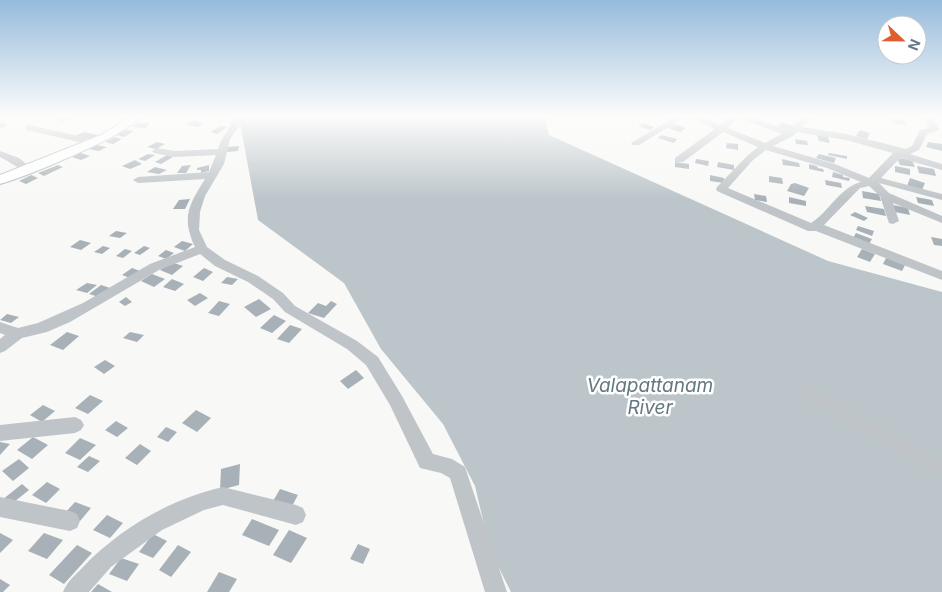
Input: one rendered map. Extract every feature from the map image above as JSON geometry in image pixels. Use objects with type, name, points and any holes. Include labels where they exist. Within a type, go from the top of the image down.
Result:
[{"type":"main road","points":[[0,180],[86,145]]},
{"type":"street","points":[[223,145],[219,164],[200,196],[194,212],[193,230],[202,249],[220,263],[253,279],[278,296],[290,308],[352,345],[372,361],[396,401],[427,462],[445,465],[458,473],[496,592]]},
{"type":"street","points":[[679,160],[700,145]]},
{"type":"street","points":[[759,145],[872,180],[942,197]]},
{"type":"street","points":[[768,145],[750,158],[721,189],[812,228],[823,221],[856,186],[872,180],[899,153],[914,151],[917,145]]},
{"type":"street","points":[[872,145],[942,166]]},
{"type":"street","points":[[156,151],[174,154],[221,152]]},
{"type":"street","points":[[0,154],[15,160],[26,168]]},
{"type":"street","points":[[138,180],[212,175]]},
{"type":"street","points":[[872,180],[885,195],[893,221]]},
{"type":"street","points":[[885,195],[942,220]]},
{"type":"street","points":[[815,226],[942,276]]},
{"type":"street","points":[[0,347],[17,334],[34,331],[61,319],[164,263],[202,249]]},
{"type":"street","points":[[0,327],[17,334]]},
{"type":"street","points":[[806,392],[942,470]]},
{"type":"street","points":[[0,433],[75,425]]},
{"type":"street","points":[[74,592],[104,560],[155,523],[202,501],[223,496],[296,515]]},
{"type":"street","points":[[0,507],[70,521]]},
{"type":"water","name":"Valapattanam River","points":[[244,145],[570,145],[828,261],[942,292],[942,592],[511,592],[490,550],[475,486],[443,424],[381,349],[344,283],[258,220]]},
{"type":"building","points":[[96,145],[107,147],[99,151],[88,149]]},
{"type":"building","points":[[152,145],[164,145],[156,149],[147,147]]},
{"type":"building","points":[[727,145],[738,145],[738,150],[726,148]]},
{"type":"building","points":[[927,145],[942,145],[942,151],[926,147]]},
{"type":"building","points":[[239,146],[238,151],[226,152],[227,147]]},
{"type":"building","points":[[81,153],[90,156],[81,160],[72,157]]},
{"type":"building","points":[[829,153],[847,156],[847,159],[828,155]]},
{"type":"building","points":[[148,154],[155,155],[145,161],[138,159]]},
{"type":"building","points":[[819,154],[836,158],[834,163],[816,158]]},
{"type":"building","points":[[167,155],[173,157],[161,164],[155,162]]},
{"type":"building","points":[[897,158],[912,160],[915,167],[900,165]]},
{"type":"building","points":[[696,159],[709,161],[708,166],[695,163]]},
{"type":"building","points":[[782,159],[799,163],[800,167],[783,165]]},
{"type":"building","points":[[135,160],[142,164],[130,169],[122,166]]},
{"type":"building","points":[[675,162],[689,164],[689,169],[675,167]]},
{"type":"building","points":[[718,162],[734,165],[734,170],[717,167]]},
{"type":"building","points":[[809,164],[823,169],[824,172],[809,169]]},
{"type":"building","points":[[58,165],[63,167],[44,176],[38,173]]},
{"type":"building","points":[[191,165],[186,173],[177,173],[182,166]]},
{"type":"building","points":[[209,165],[209,171],[201,173],[201,170],[197,170],[197,168]]},
{"type":"building","points":[[895,166],[910,169],[910,175],[895,172]]},
{"type":"building","points":[[917,166],[934,169],[936,176],[919,173]]},
{"type":"building","points":[[155,167],[167,170],[159,174],[147,172]]},
{"type":"building","points":[[833,172],[850,178],[849,181],[832,177]]},
{"type":"building","points":[[31,175],[38,178],[26,184],[19,181]]},
{"type":"building","points":[[710,175],[724,178],[724,183],[710,181]]},
{"type":"building","points":[[769,176],[782,178],[783,184],[769,182]]},
{"type":"building","points":[[910,178],[925,183],[922,190],[907,186]]},
{"type":"building","points":[[825,180],[841,183],[842,188],[826,185]]},
{"type":"building","points":[[795,183],[809,188],[804,196],[787,191],[791,184]]},
{"type":"building","points":[[862,191],[879,194],[881,201],[863,198]]},
{"type":"building","points":[[754,194],[766,196],[767,202],[755,200]]},
{"type":"building","points":[[789,197],[806,201],[806,206],[789,203]]},
{"type":"building","points":[[916,197],[932,200],[934,206],[918,203]]},
{"type":"building","points":[[190,199],[185,209],[173,209],[179,200]]},
{"type":"building","points":[[893,205],[908,208],[910,215],[895,212]]},
{"type":"building","points":[[865,206],[884,209],[886,216],[867,212]]},
{"type":"building","points":[[855,212],[868,218],[864,221],[850,215]]},
{"type":"building","points":[[858,226],[874,231],[872,236],[856,230]]},
{"type":"building","points":[[116,231],[127,233],[120,238],[109,236]]},
{"type":"building","points":[[856,233],[872,239],[869,244],[853,238]]},
{"type":"building","points":[[931,237],[942,239],[942,246],[934,245]]},
{"type":"building","points":[[80,240],[91,243],[81,250],[70,247]]},
{"type":"building","points":[[182,241],[193,244],[185,251],[174,247]]},
{"type":"building","points":[[103,246],[110,248],[102,254],[94,252]]},
{"type":"building","points":[[144,246],[150,248],[140,255],[134,253]]},
{"type":"building","points":[[125,249],[132,251],[123,258],[116,256]]},
{"type":"building","points":[[862,249],[875,254],[870,262],[857,257]]},
{"type":"building","points":[[166,250],[174,253],[166,259],[158,256]]},
{"type":"building","points":[[886,258],[905,265],[902,271],[883,264]]},
{"type":"building","points":[[171,262],[183,266],[172,275],[160,270]]},
{"type":"building","points":[[132,268],[140,271],[130,278],[122,275]]},
{"type":"building","points":[[204,268],[213,272],[203,281],[193,277]]},
{"type":"building","points":[[152,274],[165,279],[154,287],[141,281]]},
{"type":"building","points":[[227,277],[238,279],[232,285],[221,283]]},
{"type":"building","points":[[172,279],[184,284],[175,291],[163,287]]},
{"type":"building","points":[[87,283],[97,285],[87,293],[76,290]]},
{"type":"building","points":[[101,285],[110,288],[99,297],[89,294]]},
{"type":"building","points":[[200,293],[208,298],[195,306],[187,300]]},
{"type":"building","points":[[126,297],[132,302],[125,306],[119,302]]},
{"type":"building","points":[[259,299],[271,309],[256,317],[244,307]]},
{"type":"building","points":[[219,301],[230,304],[219,316],[208,313]]},
{"type":"building","points":[[331,301],[337,304],[324,318],[308,313],[318,303],[326,306]]},
{"type":"building","points":[[7,314],[19,317],[11,323],[0,320]]},
{"type":"building","points":[[274,315],[286,321],[272,333],[260,328]]},
{"type":"building","points":[[290,325],[302,329],[289,343],[277,339]]},
{"type":"building","points":[[67,332],[79,336],[63,350],[50,345]]},
{"type":"building","points":[[130,332],[144,335],[137,342],[123,338]]},
{"type":"building","points":[[105,360],[115,366],[104,374],[94,367]]},
{"type":"building","points":[[356,370],[364,378],[348,389],[340,381]]},
{"type":"building","points":[[90,395],[103,401],[88,414],[75,408]]},
{"type":"building","points":[[43,405],[55,411],[42,422],[30,415]]},
{"type":"building","points":[[196,410],[211,418],[197,432],[182,423]]},
{"type":"building","points":[[116,421],[128,428],[117,437],[105,430]]},
{"type":"building","points":[[166,427],[177,432],[168,442],[157,437]]},
{"type":"building","points":[[33,437],[48,445],[32,459],[17,450]]},
{"type":"building","points":[[80,438],[96,445],[80,460],[65,453]]},
{"type":"building","points":[[0,442],[10,444],[0,455]]},
{"type":"building","points":[[140,444],[151,451],[137,465],[125,458]]},
{"type":"building","points":[[89,456],[100,461],[88,472],[77,467]]},
{"type":"building","points":[[19,459],[29,468],[13,481],[2,471]]},
{"type":"building","points":[[240,464],[239,485],[220,490],[221,469]]},
{"type":"building","points":[[47,482],[60,489],[46,503],[32,495]]},
{"type":"building","points":[[22,484],[29,490],[9,506],[2,500]]},
{"type":"building","points":[[280,489],[298,495],[291,508],[272,503]]},
{"type":"building","points":[[75,502],[91,508],[80,521],[64,514]]},
{"type":"building","points":[[107,515],[123,523],[110,538],[93,530]]},
{"type":"building","points":[[252,519],[279,530],[269,546],[242,535]]},
{"type":"building","points":[[289,530],[307,538],[291,563],[273,555]]},
{"type":"building","points":[[0,533],[13,540],[0,553]]},
{"type":"building","points":[[44,533],[63,540],[47,559],[28,551]]},
{"type":"building","points":[[153,534],[167,541],[153,558],[139,552]]},
{"type":"building","points":[[358,544],[370,549],[363,564],[350,559]]},
{"type":"building","points":[[77,545],[92,553],[64,584],[49,575]]},
{"type":"building","points":[[178,545],[191,552],[171,577],[159,570]]},
{"type":"building","points":[[121,558],[139,564],[127,581],[109,574]]},
{"type":"building","points":[[219,572],[237,579],[229,592],[207,592]]},
{"type":"building","points":[[0,579],[10,585],[3,592],[0,592]]},
{"type":"building","points":[[98,584],[112,592],[91,592]]}]
